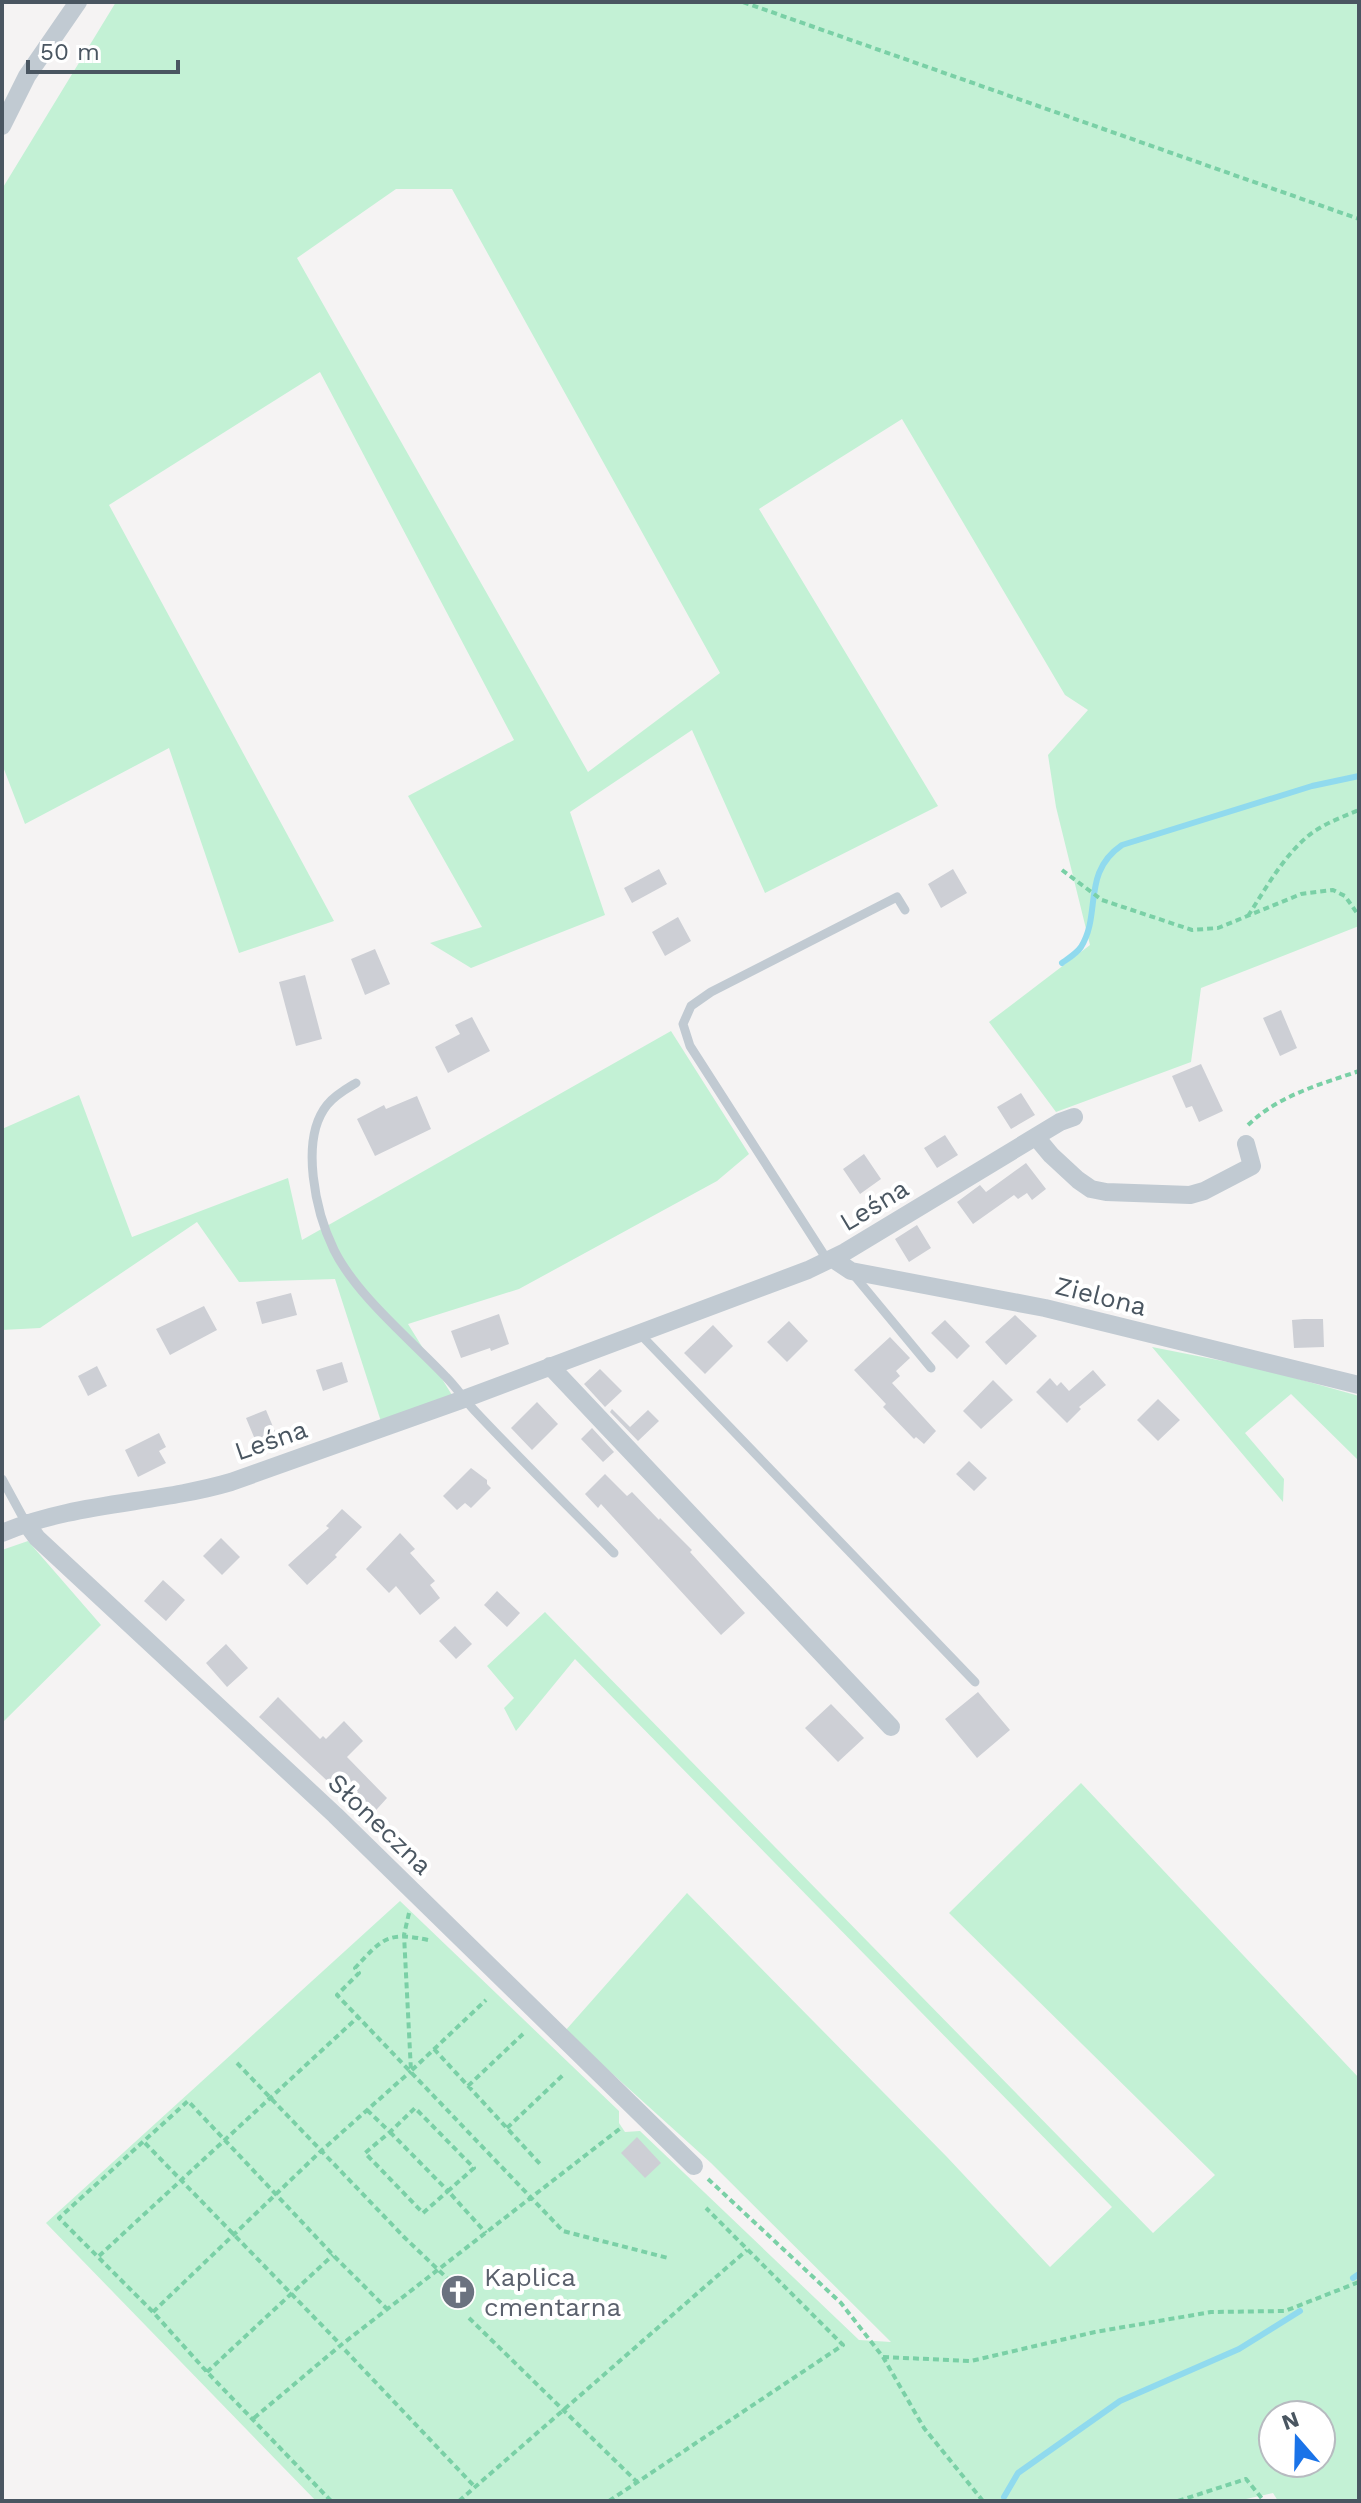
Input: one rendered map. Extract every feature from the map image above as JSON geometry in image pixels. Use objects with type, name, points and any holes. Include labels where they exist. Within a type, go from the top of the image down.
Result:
[{"type":"street","points":[[2,126],[27,76],[78,2]]},
{"type":"street","name":"Leśna","points":[[2,1533],[45,1517],[221,1485],[464,1399],[831,1260],[1060,1122],[1074,1117]]},
{"type":"street","points":[[1036,1137],[1070,1173],[1091,1189],[1184,1195],[1204,1191],[1252,1166],[1246,1136]]},
{"type":"street","name":"Zielona","points":[[831,1260],[851,1271],[1045,1308],[1359,1385]]},
{"type":"street","points":[[550,1366],[891,1727]]},
{"type":"street","name":"Słoneczna","points":[[26,1523],[37,1538],[351,1831],[694,2166]]},
{"type":"lane","points":[[831,1260],[690,1046],[683,1024],[691,1006],[711,992],[897,897],[905,910]]},
{"type":"lane","points":[[356,1083],[326,1106],[314,1134],[313,1174],[324,1223],[334,1250],[379,1308],[614,1553]]},
{"type":"lane","points":[[851,1271],[931,1368]]},
{"type":"lane","points":[[639,1333],[975,1682]]},
{"type":"lane","points":[[2,1479],[26,1523]]},
{"type":"path","points":[[743,2],[1359,219]]},
{"type":"path","points":[[1248,917],[1285,860],[1309,835],[1359,810]]},
{"type":"path","points":[[1062,870],[1098,897],[1192,930],[1218,928],[1301,894],[1333,890],[1345,896],[1359,916]]},
{"type":"path","points":[[1246,1136],[1261,1112],[1285,1097],[1359,1071]]},
{"type":"path","points":[[410,1911],[404,1935],[411,2071]]},
{"type":"path","points":[[428,1940],[404,1935],[380,1941],[355,1968],[359,1973],[337,1995],[563,2231],[668,2258]]},
{"type":"path","points":[[153,2312],[321,2151],[486,2000]]},
{"type":"path","points":[[99,2256],[358,2017]]},
{"type":"path","points":[[468,2086],[523,2034]]},
{"type":"path","points":[[434,2049],[540,2164]]},
{"type":"path","points":[[237,2063],[450,2281]]},
{"type":"path","points":[[507,2128],[563,2075]]},
{"type":"path","points":[[331,2501],[153,2312],[59,2218],[188,2101],[387,2309]]},
{"type":"path","points":[[415,2108],[474,2168],[448,2191],[423,2213],[365,2153],[415,2108]]},
{"type":"path","points":[[367,2110],[486,2233]]},
{"type":"path","points":[[253,2418],[387,2309],[622,2127]]},
{"type":"path","points":[[144,2142],[475,2487]]},
{"type":"path","points":[[694,2166],[841,2303],[883,2357],[924,2428],[983,2501]]},
{"type":"path","points":[[609,2501],[843,2345],[706,2208]]},
{"type":"path","points":[[459,2501],[747,2250]]},
{"type":"path","points":[[207,2372],[333,2255]]},
{"type":"path","points":[[883,2357],[971,2361],[1095,2332],[1211,2312],[1285,2311],[1359,2282]]},
{"type":"path","points":[[469,2318],[637,2482]]},
{"type":"path","points":[[1178,2501],[1246,2479],[1264,2501]]},
{"type":"green space","points":[[116,2],[1359,2],[1359,926],[1201,988],[1191,1062],[1056,1112],[989,1022],[1090,945],[1056,807],[1048,755],[1088,710],[1065,695],[902,419],[759,509],[938,806],[765,893],[692,730],[570,812],[605,915],[471,968],[430,943],[482,927],[408,796],[514,740],[320,372],[109,505],[334,921],[239,953],[169,748],[25,824],[2,764],[2,189]],"holes":[[[396,189],[452,189],[720,673],[588,772],[297,258]]]},
{"type":"green space","points":[[671,1031],[749,1154],[717,1181],[519,1289],[408,1324],[460,1408],[385,1434],[335,1279],[239,1282],[197,1222],[40,1328],[2,1330],[2,1129],[79,1095],[132,1237],[288,1178],[302,1240]]},
{"type":"green space","points":[[1152,1347],[1263,1369],[1359,1396],[1359,1461],[1291,1394],[1245,1433],[1284,1479],[1283,1502]]},
{"type":"green space","points":[[28,1541],[101,1625],[2,1723],[2,1550]]},
{"type":"green space","points":[[545,1612],[1153,2233],[1215,2175],[949,1913],[1081,1783],[1359,2078],[1359,2501],[1278,2501],[1273,2493],[1237,2501],[316,2501],[46,2223],[400,1901],[619,2111],[619,2123],[625,2132],[640,2131],[859,2340],[891,2342],[711,2163],[565,2031],[687,1893],[947,2157],[1050,2267],[1112,2207],[575,1659],[516,1731],[504,1708],[514,1698],[487,1666]]},
{"type":"building","points":[[659,869],[667,884],[632,903],[624,888]]},
{"type":"building","points":[[953,869],[967,893],[941,908],[928,884]]},
{"type":"building","points":[[678,917],[691,941],[665,956],[652,932]]},
{"type":"building","points":[[375,949],[390,984],[365,995],[351,959]]},
{"type":"building","points":[[305,975],[322,1039],[296,1046],[279,982]]},
{"type":"building","points":[[1281,1010],[1297,1048],[1280,1056],[1263,1018]]},
{"type":"building","points":[[472,1017],[490,1051],[448,1073],[435,1047],[460,1034],[455,1025]]},
{"type":"building","points":[[1201,1064],[1223,1111],[1199,1122],[1192,1106],[1186,1108],[1172,1076]]},
{"type":"building","points":[[1021,1093],[1035,1115],[1011,1129],[997,1107]]},
{"type":"building","points":[[417,1096],[431,1129],[375,1156],[357,1119],[384,1105],[386,1109]]},
{"type":"building","points":[[945,1135],[958,1155],[937,1168],[924,1148]]},
{"type":"building","points":[[864,1154],[881,1179],[860,1194],[843,1169]]},
{"type":"building","points":[[1026,1163],[1046,1189],[1032,1200],[1027,1193],[1018,1199],[1014,1195],[973,1224],[957,1202],[980,1185],[986,1192]]},
{"type":"building","points":[[917,1225],[931,1248],[909,1262],[895,1239]]},
{"type":"building","points":[[291,1293],[297,1315],[262,1324],[256,1302]]},
{"type":"building","points":[[204,1306],[217,1330],[170,1355],[156,1329]]},
{"type":"building","points":[[499,1314],[509,1344],[461,1358],[451,1331]]},
{"type":"building","points":[[1015,1315],[1037,1336],[1006,1365],[985,1342]]},
{"type":"building","points":[[1323,1319],[1324,1347],[1294,1348],[1292,1320]]},
{"type":"building","points":[[945,1320],[970,1346],[957,1359],[931,1333]]},
{"type":"building","points":[[789,1321],[808,1341],[787,1362],[767,1342]]},
{"type":"building","points":[[713,1325],[733,1346],[705,1374],[684,1353]]},
{"type":"building","points":[[890,1337],[910,1358],[896,1371],[900,1376],[892,1383],[936,1431],[924,1444],[916,1437],[914,1439],[883,1407],[886,1404],[854,1370]]},
{"type":"building","points":[[342,1362],[348,1382],[323,1391],[316,1370]]},
{"type":"building","points":[[97,1366],[107,1386],[88,1396],[78,1376]]},
{"type":"building","points":[[600,1369],[622,1391],[605,1407],[584,1384]]},
{"type":"building","points":[[1093,1370],[1106,1385],[1079,1407],[1081,1409],[1067,1423],[1036,1392],[1050,1378],[1057,1386],[1061,1382],[1069,1391]]},
{"type":"building","points":[[993,1380],[1013,1400],[981,1429],[963,1411]]},
{"type":"building","points":[[1158,1399],[1180,1420],[1158,1441],[1137,1420]]},
{"type":"building","points":[[537,1402],[558,1424],[532,1450],[511,1428]]},
{"type":"building","points":[[612,1409],[630,1427],[648,1410],[659,1421],[638,1441],[610,1412]]},
{"type":"building","points":[[266,1410],[279,1441],[259,1449],[246,1418]]},
{"type":"building","points":[[592,1428],[614,1452],[603,1462],[581,1439]]},
{"type":"building","points":[[159,1433],[166,1447],[159,1451],[166,1463],[138,1477],[125,1450]]},
{"type":"building","points":[[969,1461],[987,1478],[974,1491],[956,1474]]},
{"type":"building","points":[[471,1468],[487,1480],[491,1488],[471,1508],[465,1503],[457,1510],[443,1496]]},
{"type":"building","points":[[605,1474],[627,1496],[632,1492],[660,1518],[692,1550],[690,1552],[745,1613],[721,1635],[601,1504],[598,1508],[585,1494]]},
{"type":"building","points":[[342,1509],[362,1527],[335,1555],[337,1557],[307,1585],[288,1565],[329,1528],[326,1526]]},
{"type":"building","points":[[400,1533],[415,1549],[410,1553],[435,1581],[430,1585],[440,1598],[420,1615],[396,1586],[389,1593],[366,1569]]},
{"type":"building","points":[[221,1538],[240,1557],[222,1575],[203,1556]]},
{"type":"building","points":[[163,1580],[185,1600],[166,1621],[144,1601]]},
{"type":"building","points":[[497,1591],[520,1613],[507,1627],[484,1605]]},
{"type":"building","points":[[455,1626],[472,1644],[456,1659],[439,1641]]},
{"type":"building","points":[[226,1644],[248,1668],[227,1687],[206,1663]]},
{"type":"building","points":[[978,1692],[1010,1730],[977,1758],[945,1719]]},
{"type":"building","points":[[278,1697],[320,1739],[323,1736],[326,1739],[344,1721],[363,1741],[347,1757],[387,1798],[368,1819],[259,1717]]},
{"type":"building","points":[[831,1704],[864,1738],[838,1762],[805,1728]]},
{"type":"building","points":[[637,2137],[661,2163],[645,2178],[621,2153]]},
{"type":"building","name":"Kaplica cmentarna","points":[[457,2277],[473,2297],[460,2307],[444,2286]]},
{"type":"waterway","points":[[1062,963],[1081,947],[1087,934],[1101,868],[1122,845],[1312,786],[1359,776]]},
{"type":"waterway","points":[[1353,2278],[1359,2274]]},
{"type":"waterway","points":[[1004,2497],[1018,2473],[1120,2401],[1239,2349],[1300,2311]]},
{"type":"place","name":"Kaplica cmentarna","points":[[458,2292]]}]
